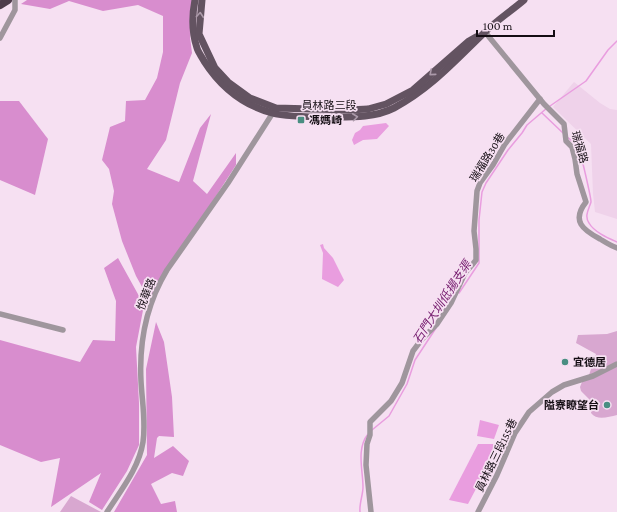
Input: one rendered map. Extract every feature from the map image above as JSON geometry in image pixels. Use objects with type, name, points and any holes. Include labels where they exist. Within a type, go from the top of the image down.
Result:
[{"type":"highway","points":[[0,5],[8,0]]},
{"type":"main road","name":"員林路三段","points":[[195,0],[193,29],[197,49],[210,70],[230,93],[248,104],[274,111],[311,117],[352,118],[381,113],[393,109],[430,84],[464,54],[485,32],[524,0]]},
{"type":"main road","name":"員林路三段","points":[[202,0],[199,34],[215,68],[228,82],[250,98],[274,111]]},
{"type":"street","points":[[0,38],[16,10],[15,0]]},
{"type":"street","name":"瑞福路","points":[[485,32],[540,100],[564,124],[565,136],[572,147],[577,174],[586,202],[580,209],[579,220],[582,228],[617,248]]},
{"type":"street","name":"瑞福路30巷","points":[[371,512],[366,465],[370,422],[391,401],[402,383],[413,351],[422,339],[437,324],[451,303],[465,273],[476,260],[474,231],[477,191],[480,183],[493,165],[505,144],[540,100]]},
{"type":"street","name":"悅華路","points":[[107,512],[138,461],[143,442],[144,426],[141,356],[150,305],[168,270],[228,183],[274,111]]},
{"type":"street","points":[[0,314],[63,330]]},
{"type":"street","name":"員林路三段155巷","points":[[478,512],[497,475],[515,433],[529,412],[552,392],[564,385],[593,376],[617,364]]},
{"type":"shaded area","points":[[27,0],[195,0],[190,37],[192,53],[180,83],[166,140],[147,169],[179,182],[200,128],[211,114],[193,181],[207,194],[236,153],[236,165],[150,298],[146,294],[136,276],[122,241],[112,204],[114,191],[109,169],[102,160],[110,127],[125,121],[126,101],[145,100],[157,78],[163,52],[163,16],[138,5],[103,11],[69,1],[50,9],[21,4]]},
{"type":"shaded area","points":[[574,82],[600,103],[610,109],[617,110],[617,219],[595,212],[591,144],[553,107]]},
{"type":"shaded area","points":[[0,101],[19,101],[48,139],[35,195],[0,180]]},
{"type":"shaded area","points":[[386,123],[389,126],[377,139],[363,140],[354,145],[352,140],[355,133],[363,126]]},
{"type":"shaded area","points":[[323,244],[324,248],[333,258],[344,280],[338,287],[322,279],[323,253],[320,245]]},
{"type":"shaded area","points":[[118,258],[144,305],[136,347],[139,403],[139,445],[127,471],[102,510],[89,502],[101,473],[51,507],[60,458],[41,462],[0,445],[0,340],[80,362],[93,340],[115,341],[116,301],[104,268]]},
{"type":"shaded area","points":[[156,322],[164,342],[172,397],[174,437],[159,436],[157,438],[154,458],[173,446],[189,461],[183,476],[172,473],[151,484],[161,504],[175,501],[177,512],[114,512],[147,455],[146,369]]},
{"type":"shaded area","points":[[617,331],[617,415],[599,418],[591,413],[592,404],[581,391],[580,387],[582,382],[589,375],[596,354],[576,343],[578,335],[607,334]]},
{"type":"shaded area","points":[[480,420],[499,425],[494,439],[477,436]]},
{"type":"shaded area","points":[[478,444],[493,444],[497,449],[468,504],[449,500]]},
{"type":"shaded area","points":[[71,496],[101,512],[60,512]]},
{"type":"waterway","name":"石門大圳低揚支渠","points":[[550,106],[586,81],[608,50],[617,41]]},
{"type":"waterway","name":"石門大圳低揚支渠","points":[[459,293],[479,263],[479,220],[482,192],[486,183],[527,125],[547,108]]},
{"type":"waterway","points":[[542,113],[563,133]]},
{"type":"waterway","points":[[567,137],[577,146],[588,184],[591,202],[587,212],[587,218],[591,226],[598,232],[617,242]]},
{"type":"waterway","name":"石門大圳低揚支渠","points":[[372,430],[389,416],[407,384],[415,360],[436,328]]},
{"type":"waterway","name":"石門大圳低揚支渠","points":[[360,512],[363,487],[361,453],[364,440],[368,434]]},
{"type":"place","name":"馮媽崎","points":[[301,120]]},
{"type":"place","name":"宜德居","points":[[565,362]]},
{"type":"place","name":"隘寮瞭望台","points":[[607,405]]}]
